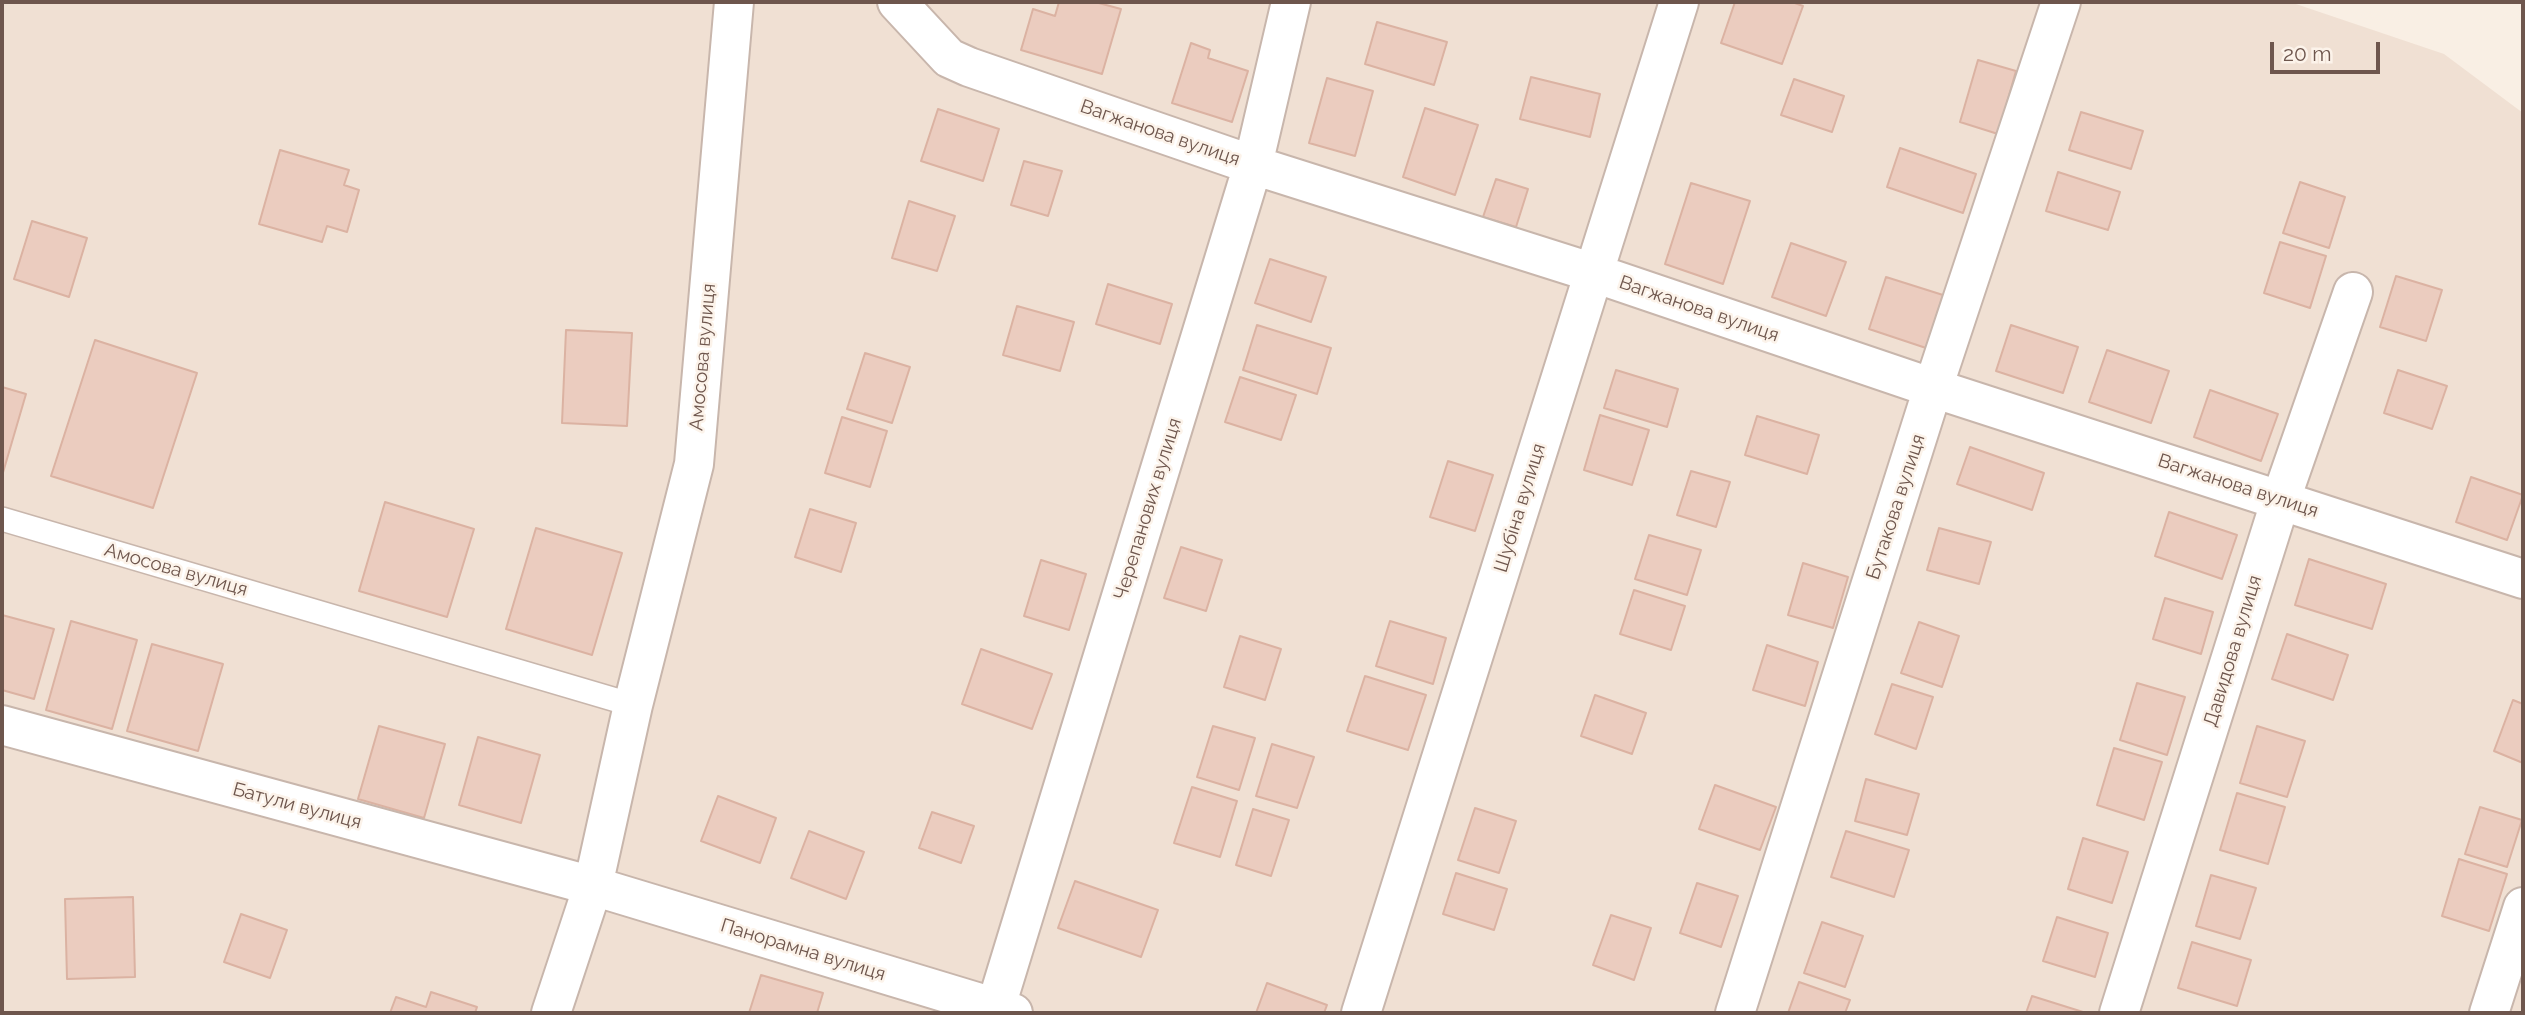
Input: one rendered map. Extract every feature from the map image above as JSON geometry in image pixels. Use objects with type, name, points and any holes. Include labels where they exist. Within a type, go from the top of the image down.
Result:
[{"type":"street","name":"Амосова вулиця","points":[[551,1013],[593,886],[633,705],[694,464],[734,2]]},
{"type":"street","name":"Вагжанова вулиця","points":[[897,2],[949,58],[969,67],[1253,165],[1594,273],[1933,388],[2523,579]]},
{"type":"street","name":"Черепанових вулиця","points":[[1001,1012],[1253,165],[1291,2]]},
{"type":"street","name":"Шубіна вулиця","points":[[1361,1013],[1679,2]]},
{"type":"street","name":"Бутакова вулиця","points":[[1735,1013],[1933,388],[2061,2]]},
{"type":"street","name":"Давидова вулиця","points":[[2119,1013],[2281,499],[2353,292]]},
{"type":"street","name":"Батули вулиця","points":[[2,725],[593,886]]},
{"type":"street","name":"Панорамна вулиця","points":[[593,886],[1001,1012]]},
{"type":"street","points":[[2489,1013],[2523,907]]},
{"type":"lane","name":"Амосова вулиця","points":[[2,519],[633,705]]},
{"type":"shaded area","points":[[2,2],[2290,2],[2444,54],[2523,113],[2523,1013],[2,1013]]},
{"type":"building","points":[[1059,2],[1095,2],[1121,9],[1102,74],[1021,50],[1033,9],[1055,16]]},
{"type":"building","points":[[1735,2],[1792,2],[1803,6],[1782,64],[1721,43]]},
{"type":"building","points":[[1377,22],[1447,42],[1434,85],[1365,64]]},
{"type":"building","points":[[1191,43],[1210,50],[1208,58],[1248,71],[1232,122],[1172,103]]},
{"type":"building","points":[[1978,60],[2016,71],[1998,134],[1960,122]]},
{"type":"building","points":[[1531,77],[1600,94],[1590,137],[1520,119]]},
{"type":"building","points":[[1327,78],[1373,91],[1355,156],[1309,143]]},
{"type":"building","points":[[1794,79],[1844,96],[1832,132],[1781,115]]},
{"type":"building","points":[[1425,108],[1478,125],[1455,195],[1403,177]]},
{"type":"building","points":[[938,109],[999,129],[983,181],[921,161]]},
{"type":"building","points":[[2081,112],[2143,131],[2131,169],[2069,150]]},
{"type":"building","points":[[1900,148],[1976,174],[1963,213],[1887,187]]},
{"type":"building","points":[[280,150],[349,170],[344,185],[359,190],[347,232],[327,226],[322,242],[259,224]]},
{"type":"building","points":[[1024,161],[1062,171],[1048,216],[1011,205]]},
{"type":"building","points":[[2058,172],[2120,192],[2108,230],[2046,211]]},
{"type":"building","points":[[1496,179],[1528,189],[1516,227],[1483,217]]},
{"type":"building","points":[[2300,182],[2345,197],[2329,248],[2283,233]]},
{"type":"building","points":[[1691,183],[1750,201],[1723,284],[1665,264]]},
{"type":"building","points":[[909,201],[955,216],[937,271],[892,258]]},
{"type":"building","points":[[32,221],[87,238],[69,297],[14,279]]},
{"type":"building","points":[[2280,242],[2326,256],[2310,308],[2264,293]]},
{"type":"building","points":[[1791,243],[1846,262],[1826,316],[1772,297]]},
{"type":"building","points":[[1270,259],[1326,277],[1311,322],[1255,303]]},
{"type":"building","points":[[2396,276],[2442,290],[2426,341],[2380,327]]},
{"type":"building","points":[[1886,277],[1943,295],[1926,348],[1869,329]]},
{"type":"building","points":[[1108,284],[1172,304],[1160,344],[1096,324]]},
{"type":"building","points":[[1017,306],[1074,322],[1060,371],[1003,355]]},
{"type":"building","points":[[1257,325],[1331,348],[1317,394],[1243,370]]},
{"type":"building","points":[[2011,325],[2078,347],[2063,393],[1996,371]]},
{"type":"building","points":[[566,330],[632,333],[627,426],[562,423]]},
{"type":"building","points":[[95,340],[197,373],[153,508],[51,476]]},
{"type":"building","points":[[2107,350],[2169,371],[2151,423],[2089,402]]},
{"type":"building","points":[[865,353],[910,367],[892,423],[847,409]]},
{"type":"building","points":[[1616,370],[1678,389],[1667,427],[1604,408]]},
{"type":"building","points":[[2398,370],[2447,386],[2432,429],[2384,413]]},
{"type":"building","points":[[1240,377],[1296,395],[1281,440],[1225,422]]},
{"type":"building","points":[[2,387],[26,394],[2,476]]},
{"type":"building","points":[[2210,390],[2278,414],[2261,461],[2194,437]]},
{"type":"building","points":[[1600,415],[1649,430],[1632,485],[1584,470]]},
{"type":"building","points":[[1757,416],[1819,435],[1807,474],[1745,455]]},
{"type":"building","points":[[842,417],[887,431],[870,487],[825,473]]},
{"type":"building","points":[[1970,447],[2044,473],[2032,510],[1957,484]]},
{"type":"building","points":[[1448,461],[1493,475],[1475,531],[1430,517]]},
{"type":"building","points":[[1691,471],[1730,482],[1716,527],[1677,515]]},
{"type":"building","points":[[2471,477],[2523,495],[2507,540],[2456,522]]},
{"type":"building","points":[[385,502],[474,529],[447,617],[359,591]]},
{"type":"building","points":[[810,509],[856,523],[841,572],[795,557]]},
{"type":"building","points":[[2169,512],[2237,535],[2222,579],[2155,556]]},
{"type":"building","points":[[536,528],[622,553],[592,655],[506,629]]},
{"type":"building","points":[[1939,528],[1991,542],[1979,584],[1927,570]]},
{"type":"building","points":[[1649,535],[1701,550],[1687,595],[1635,579]]},
{"type":"building","points":[[1181,547],[1222,560],[1206,611],[1164,598]]},
{"type":"building","points":[[2309,559],[2386,584],[2372,629],[2295,605]]},
{"type":"building","points":[[1041,560],[1086,574],[1069,630],[1024,616]]},
{"type":"building","points":[[1803,563],[1848,577],[1833,628],[1788,615]]},
{"type":"building","points":[[1634,590],[1685,606],[1671,650],[1620,634]]},
{"type":"building","points":[[2165,598],[2213,612],[2201,654],[2153,639]]},
{"type":"building","points":[[2,615],[54,629],[34,699],[2,690]]},
{"type":"building","points":[[71,621],[137,640],[112,729],[46,710]]},
{"type":"building","points":[[1390,621],[1446,638],[1433,684],[1376,666]]},
{"type":"building","points":[[1919,622],[1959,636],[1942,687],[1901,673]]},
{"type":"building","points":[[2287,634],[2348,655],[2333,700],[2272,679]]},
{"type":"building","points":[[1240,636],[1281,649],[1265,700],[1224,687]]},
{"type":"building","points":[[152,644],[223,664],[198,751],[127,731]]},
{"type":"building","points":[[1767,645],[1818,662],[1805,706],[1753,690]]},
{"type":"building","points":[[981,649],[1052,674],[1032,729],[962,704]]},
{"type":"building","points":[[1365,676],[1426,695],[1408,750],[1347,731]]},
{"type":"building","points":[[2137,683],[2185,697],[2167,755],[2120,740]]},
{"type":"building","points":[[1892,684],[1933,697],[1916,749],[1875,734]]},
{"type":"building","points":[[1595,695],[1646,713],[1632,754],[1581,736]]},
{"type":"building","points":[[2513,700],[2523,704],[2523,763],[2494,751]]},
{"type":"building","points":[[379,726],[445,744],[424,818],[358,799]]},
{"type":"building","points":[[1213,726],[1255,738],[1239,790],[1197,777]]},
{"type":"building","points":[[2257,726],[2305,741],[2287,797],[2240,783]]},
{"type":"building","points":[[478,737],[540,755],[521,823],[459,805]]},
{"type":"building","points":[[1272,744],[1314,757],[1297,808],[1256,796]]},
{"type":"building","points":[[2114,748],[2162,762],[2144,820],[2097,805]]},
{"type":"building","points":[[1866,779],[1919,794],[1907,835],[1855,821]]},
{"type":"building","points":[[1715,785],[1776,807],[1760,850],[1699,829]]},
{"type":"building","points":[[1192,787],[1237,801],[1220,857],[1174,843]]},
{"type":"building","points":[[2237,793],[2285,807],[2268,864],[2220,850]]},
{"type":"building","points":[[718,796],[776,818],[760,863],[701,841]]},
{"type":"building","points":[[2480,807],[2522,820],[2507,867],[2465,854]]},
{"type":"building","points":[[1475,808],[1516,821],[1499,873],[1458,860]]},
{"type":"building","points":[[1253,809],[1289,820],[1271,876],[1236,865]]},
{"type":"building","points":[[932,812],[974,826],[961,863],[919,848]]},
{"type":"building","points":[[809,831],[864,852],[846,899],[791,878]]},
{"type":"building","points":[[1846,831],[1909,850],[1894,897],[1831,877]]},
{"type":"building","points":[[2083,838],[2128,852],[2112,903],[2068,889]]},
{"type":"building","points":[[2459,859],[2507,874],[2489,931],[2442,916]]},
{"type":"building","points":[[1456,873],[1507,889],[1494,930],[1443,914]]},
{"type":"building","points":[[2211,875],[2256,888],[2240,939],[2196,926]]},
{"type":"building","points":[[1075,881],[1158,910],[1141,957],[1058,928]]},
{"type":"building","points":[[1697,883],[1738,896],[1721,947],[1680,933]]},
{"type":"building","points":[[133,897],[135,977],[67,979],[65,899]]},
{"type":"building","points":[[241,914],[287,930],[270,978],[224,962]]},
{"type":"building","points":[[1611,915],[1651,928],[1634,980],[1593,965]]},
{"type":"building","points":[[2057,917],[2108,933],[2095,977],[2043,961]]},
{"type":"building","points":[[1822,922],[1863,936],[1845,987],[1804,973]]},
{"type":"building","points":[[2192,942],[2251,960],[2237,1006],[2178,988]]},
{"type":"building","points":[[761,975],[823,993],[817,1013],[749,1013]]},
{"type":"building","points":[[1799,982],[1850,1000],[1845,1013],[1788,1013]]},
{"type":"building","points":[[1267,983],[1327,1005],[1324,1013],[1256,1013]]},
{"type":"building","points":[[431,992],[477,1007],[475,1013],[390,1013],[396,997],[426,1007]]},
{"type":"building","points":[[2032,996],[2083,1012],[2083,1013],[2026,1013]]}]
